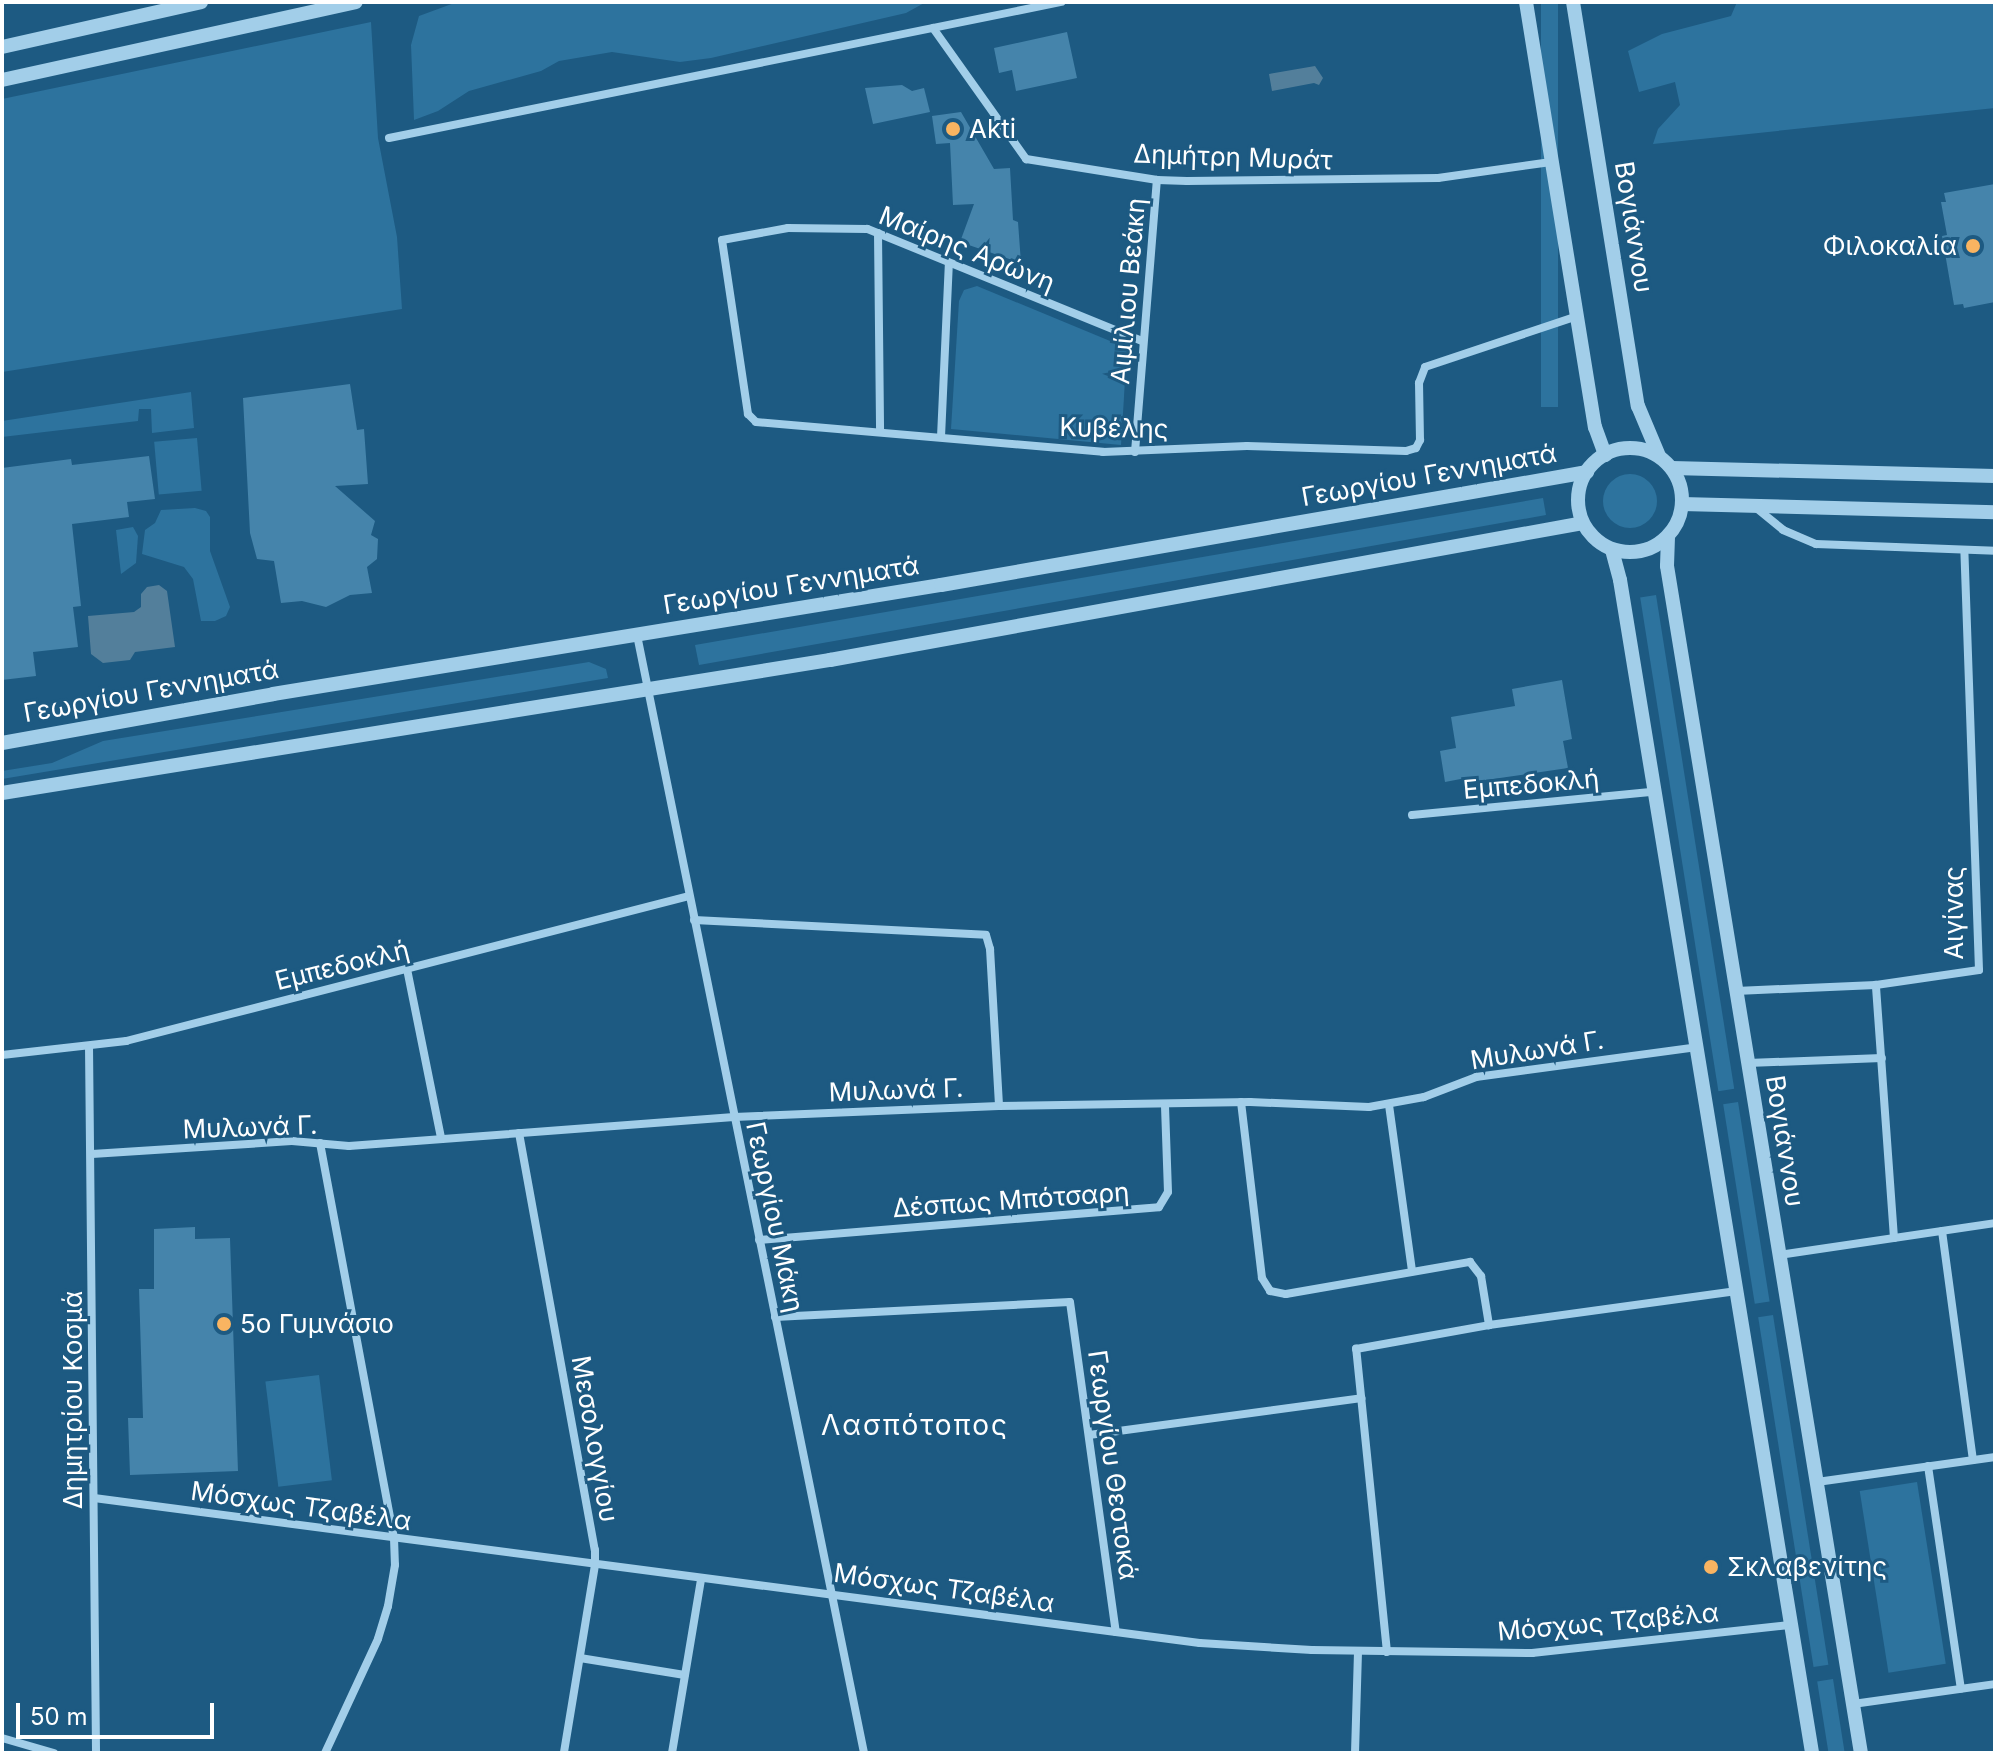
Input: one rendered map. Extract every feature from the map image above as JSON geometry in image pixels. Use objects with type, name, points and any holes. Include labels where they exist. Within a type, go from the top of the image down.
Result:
[{"type":"street","points":[[2,47],[201,2]]},
{"type":"street","points":[[2,80],[356,2]]},
{"type":"street","points":[[389,138],[1061,2]]},
{"type":"street","points":[[1526,2],[1595,427],[1605,455]]},
{"type":"street","name":"Βογιάννου","points":[[1573,2],[1638,406],[1659,456],[1672,468]]},
{"type":"street","name":"Δημήτρη Μυράτ","points":[[933,28],[1026,159],[1157,180],[1438,178],[1551,162]]},
{"type":"street","name":"Αιμίλιου Βεάκη","points":[[1135,452],[1157,180]]},
{"type":"street","name":"Μαίρης Αρώνη","points":[[722,240],[810,227],[855,228],[878,233],[1142,341]]},
{"type":"street","points":[[878,233],[880,432]]},
{"type":"street","name":"Κυβέλης","points":[[722,240],[751,419],[880,432],[1135,452],[1247,446],[1413,450],[1420,440],[1419,383],[1425,367],[1577,316]]},
{"type":"street","points":[[941,437],[949,263]]},
{"type":"street","points":[[1659,456],[1632,448],[1605,455],[1587,472],[1578,496],[1583,523],[1591,535],[1612,550],[1642,552],[1668,537]]},
{"type":"street","points":[[1995,476],[1672,468],[1680,483],[1682,504],[1995,512]]},
{"type":"street","name":"Γεωργίου Γεννηματά","points":[[2,743],[258,696],[637,635],[1587,472]]},
{"type":"street","name":"Βογιάννου","points":[[1682,504],[1677,525],[1668,537],[1667,566],[1861,1753]]},
{"type":"street","points":[[1754,506],[1783,530],[1816,544],[1995,551]]},
{"type":"street","points":[[2,793],[647,690],[1052,621],[1583,523]]},
{"type":"street","points":[[1612,550],[1620,580],[1812,1753]]},
{"type":"street","name":"Αιγίνας","points":[[1876,985],[1979,970],[1964,550]]},
{"type":"street","name":"Γεωργίου Μάκη","points":[[637,635],[864,1753]]},
{"type":"street","name":"Εμπεδοκλή","points":[[1412,815],[1653,792]]},
{"type":"street","name":"Εμπεδοκλή","points":[[2,1055],[126,1041],[689,896]]},
{"type":"street","points":[[694,920],[986,935],[990,949],[999,1106]]},
{"type":"street","points":[[407,969],[441,1138]]},
{"type":"street","points":[[1736,991],[1876,985],[1894,1238]]},
{"type":"street","name":"Δημητρίου Κοσμά","points":[[89,1046],[96,1753]]},
{"type":"street","name":"Μυλωνά Γ.","points":[[92,1154],[292,1141],[349,1146],[734,1117],[999,1106],[1241,1102],[1346,1108],[1389,1105],[1424,1097],[1476,1077],[1697,1047]]},
{"type":"street","points":[[1748,1063],[1882,1058]]},
{"type":"street","points":[[1241,1102],[1262,1278],[1270,1291],[1286,1294],[1464,1262],[1474,1264],[1481,1276],[1489,1325]]},
{"type":"street","name":"Δέσπως Μπότσαρη","points":[[759,1240],[1159,1207],[1168,1192],[1165,1104]]},
{"type":"street","points":[[1389,1105],[1412,1271]]},
{"type":"street","name":"Μεσολογγίου","points":[[519,1133],[595,1565],[564,1753]]},
{"type":"street","points":[[320,1143],[394,1538],[394,1577],[383,1624],[325,1753]]},
{"type":"street","points":[[1779,1255],[1995,1223]]},
{"type":"street","points":[[1942,1231],[1973,1460]]},
{"type":"street","points":[[1387,1652],[1356,1349],[1489,1325],[1737,1291]]},
{"type":"street","name":"Γεωργίου Θεοτοκά","points":[[775,1317],[1070,1302],[1116,1632]]},
{"type":"street","points":[[1089,1435],[1361,1398]]},
{"type":"street","points":[[1817,1482],[1995,1457]]},
{"type":"street","points":[[1928,1466],[1961,1689]]},
{"type":"street","name":"Μόσχως Τζαβέλα","points":[[94,1498],[701,1579],[831,1592],[1200,1643],[1358,1652],[1555,1652],[1791,1625]]},
{"type":"street","points":[[672,1753],[701,1579]]},
{"type":"street","points":[[1355,1753],[1358,1652]]},
{"type":"street","points":[[580,1658],[685,1675]]},
{"type":"street","points":[[1853,1704],[1995,1684]]},
{"type":"street","points":[[2,1738],[54,1753]]},
{"type":"shaded area","points":[[457,2],[926,2],[906,13],[711,58],[680,62],[612,52],[559,61],[541,71],[469,91],[438,111],[414,120],[411,45],[419,16]]},
{"type":"shaded area","points":[[1541,2],[1558,2],[1558,407],[1541,407]]},
{"type":"shaded area","points":[[1737,2],[1995,2],[1995,108],[1653,144],[1658,129],[1680,105],[1675,82],[1639,92],[1628,51],[1662,34],[1731,16]]},
{"type":"shaded area","points":[[371,22],[378,138],[397,237],[402,309],[2,372],[2,99]]},
{"type":"shaded area","points":[[1315,66],[1323,78],[1319,85],[1314,83],[1272,91],[1269,74]]},
{"type":"shaded area","points":[[977,286],[1127,348],[1121,445],[951,429],[959,301],[964,290]]},
{"type":"shaded area","points":[[191,392],[194,428],[152,433],[151,409],[139,409],[138,421],[2,437],[2,421]]},
{"type":"shaded area","points":[[197,438],[202,491],[159,495],[154,442]]},
{"type":"shaded area","points":[[1630,474],[1649,482],[1657,501],[1649,520],[1630,528],[1611,520],[1603,501],[1611,482]]},
{"type":"shaded area","points":[[1543,498],[1546,515],[699,665],[695,645]]},
{"type":"shaded area","points":[[195,508],[206,511],[210,517],[210,551],[230,607],[226,616],[215,621],[201,621],[193,579],[184,567],[142,554],[145,530],[155,523],[161,510]]},
{"type":"shaded area","points":[[133,527],[138,536],[136,563],[121,574],[116,530]]},
{"type":"shaded area","points":[[159,585],[167,591],[175,647],[135,652],[130,660],[103,663],[91,654],[88,616],[134,612],[141,607],[141,594],[147,587]]},
{"type":"shaded area","points":[[1656,595],[1734,1089],[1718,1091],[1640,598]]},
{"type":"shaded area","points":[[589,662],[606,669],[608,678],[2,779],[2,771],[52,763],[103,741]]},
{"type":"shaded area","points":[[1738,1102],[1770,1302],[1755,1304],[1723,1104]]},
{"type":"shaded area","points":[[1773,1315],[1828,1665],[1814,1667],[1758,1317]]},
{"type":"shaded area","points":[[319,1375],[332,1480],[278,1487],[265,1382]]},
{"type":"shaded area","points":[[1917,1482],[1946,1664],[1888,1673],[1860,1491]]},
{"type":"shaded area","points":[[1833,1679],[1845,1753],[1829,1753],[1817,1682]]},
{"type":"building","points":[[1067,32],[1077,78],[1016,91],[1012,70],[999,73],[994,48]]},
{"type":"building","points":[[902,85],[912,91],[924,88],[930,112],[873,124],[865,88]]},
{"type":"building","points":[[961,112],[994,169],[1010,168],[1013,220],[1018,222],[1021,263],[960,242],[974,204],[953,205],[950,143],[936,144],[932,116]]},
{"type":"building","name":"Φιλοκαλία","points":[[1995,184],[1995,302],[1964,308],[1963,304],[1954,305],[1942,236],[1947,235],[1941,202],[1946,202],[1944,193]]},
{"type":"building","points":[[350,384],[357,430],[364,429],[368,484],[335,486],[375,521],[371,535],[378,539],[377,559],[367,567],[372,593],[350,595],[326,607],[302,601],[281,603],[274,561],[257,559],[250,533],[243,398]]},
{"type":"building","points":[[149,456],[155,499],[127,502],[129,517],[72,524],[81,606],[73,607],[78,647],[33,652],[36,676],[2,680],[2,468],[71,459],[72,465]]},
{"type":"building","points":[[1562,680],[1572,739],[1563,741],[1568,768],[1472,782],[1471,777],[1445,782],[1440,751],[1456,748],[1451,717],[1515,706],[1512,689]]},
{"type":"building","points":[[195,1227],[195,1239],[230,1238],[238,1471],[130,1475],[128,1418],[143,1418],[139,1289],[154,1289],[154,1229]]},
{"type":"place","name":"Akti","points":[[953,129]]},
{"type":"place","name":"Φιλοκαλία","points":[[1973,246]]},
{"type":"place","name":"5ο Γυμνάσιο","points":[[224,1324]]},
{"type":"place","name":"Σκλαβενίτης","points":[[1711,1567]]},
{"type":"district","name":"Λασπότοπος","points":[[915,1425]]}]
